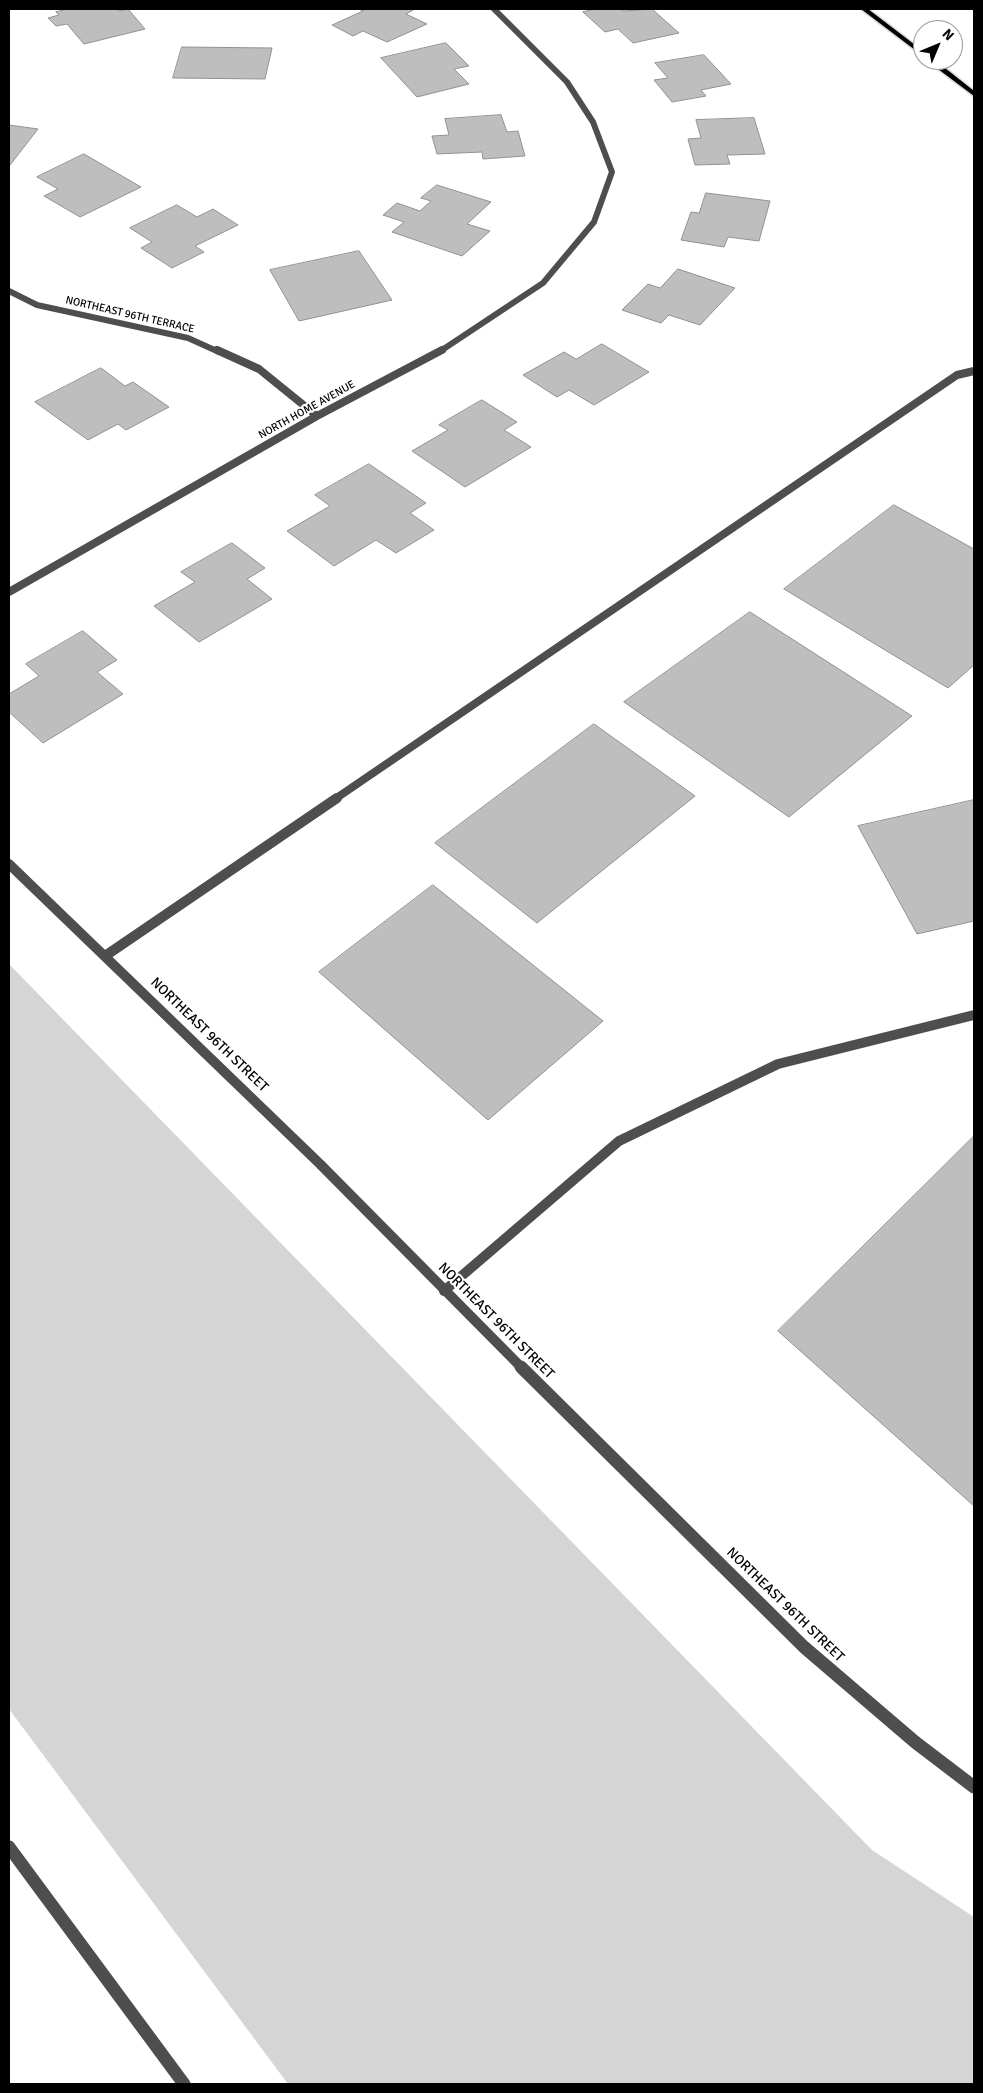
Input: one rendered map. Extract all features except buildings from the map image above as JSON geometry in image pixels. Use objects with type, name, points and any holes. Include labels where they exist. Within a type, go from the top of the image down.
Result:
[{"type":"main road","points":[[864,9],[913,46]]},
{"type":"main road","points":[[943,70],[974,94]]},
{"type":"street","name":"NORTH HOME AVENUE","points":[[9,592],[317,416],[452,345],[543,283],[594,222],[612,172],[593,122],[567,82],[494,9]]},
{"type":"street","name":"NORTHEAST 96TH TERRACE","points":[[9,291],[37,305],[188,338],[259,369],[317,416]]},
{"type":"street","points":[[105,956],[957,375],[974,371]]},
{"type":"street","name":"NORTHEAST 96TH STREET","points":[[9,864],[320,1164],[444,1291],[804,1647],[915,1742],[974,1787]]},
{"type":"street","points":[[444,1291],[619,1141],[778,1064],[974,1015]]},
{"type":"street","points":[[9,1847],[184,2084]]},
{"type":"shaded area","points":[[9,964],[872,1850],[974,1917],[974,2084],[288,2084],[9,1709]]}]
